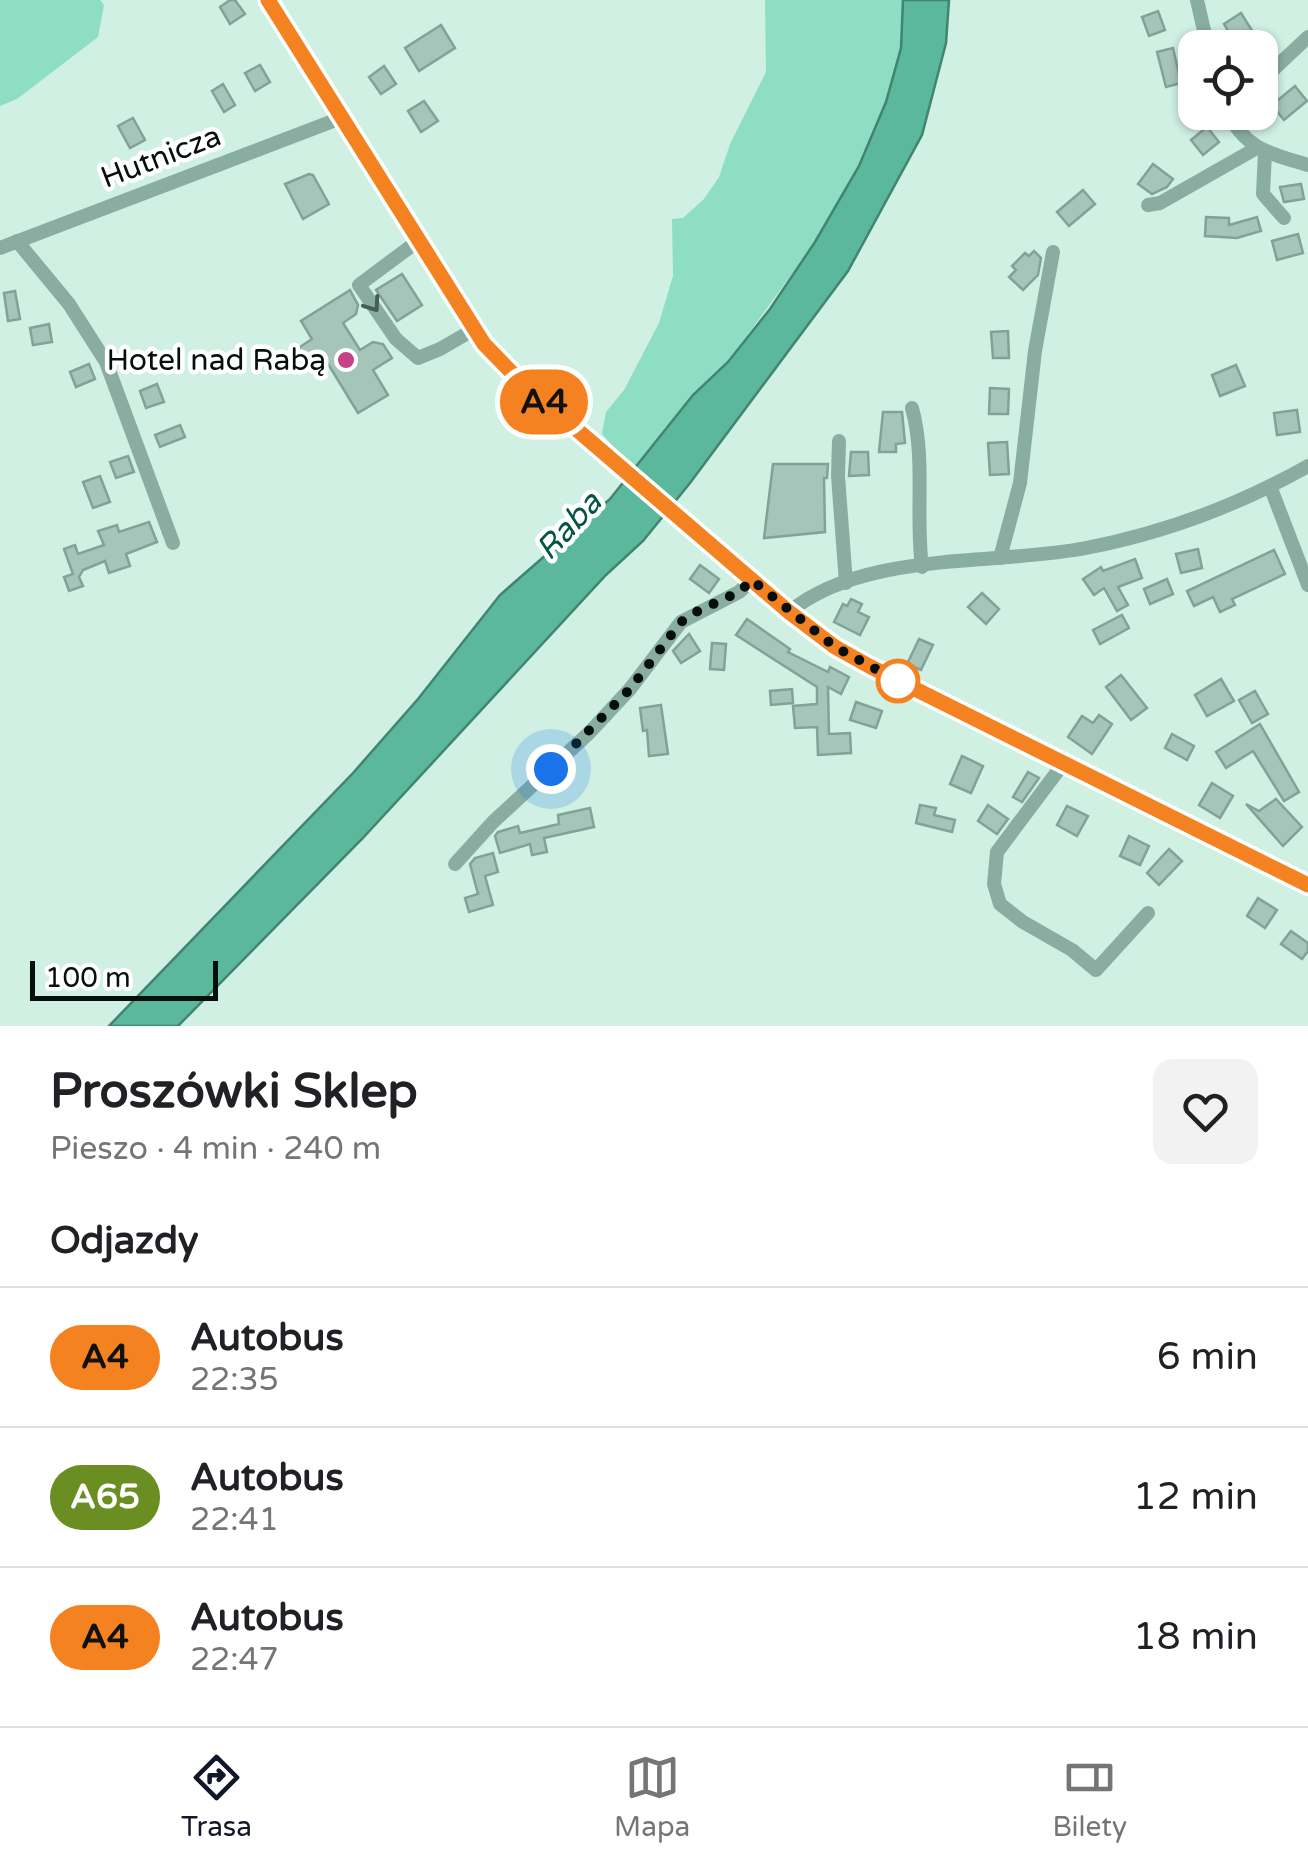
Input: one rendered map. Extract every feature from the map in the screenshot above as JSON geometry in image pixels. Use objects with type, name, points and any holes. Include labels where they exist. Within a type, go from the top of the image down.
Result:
[{"type":"main road","points":[[268,0],[474,330],[518,379],[718,552],[835,647],[1308,885]]},
{"type":"street","points":[[1197,0],[1204,30]]},
{"type":"street","points":[[1278,65],[1308,37]]},
{"type":"street","name":"Hutnicza","points":[[0,248],[342,118]]},
{"type":"street","points":[[1238,130],[1260,151],[1308,165]]},
{"type":"street","points":[[1148,205],[1160,203],[1260,151]]},
{"type":"street","points":[[1260,151],[1263,194],[1284,218]]},
{"type":"street","points":[[17,241],[70,304],[106,362],[173,543]]},
{"type":"street","points":[[418,241],[359,284],[396,339],[418,358],[474,330]]},
{"type":"street","points":[[1000,558],[1020,483],[1035,350],[1053,252]]},
{"type":"street","points":[[912,408],[918,431],[922,566]]},
{"type":"street","points":[[839,441],[846,583]]},
{"type":"street","points":[[789,612],[846,583],[922,566],[1082,550],[1133,537],[1199,518],[1308,466]]},
{"type":"street","points":[[1270,486],[1308,586]]},
{"type":"street","points":[[455,864],[630,689],[681,622],[739,592],[752,580]]},
{"type":"street","points":[[1064,764],[997,852],[994,884],[1000,904],[1096,970],[1148,912]]},
{"type":"shaded area","points":[[0,0],[100,0],[104,5],[98,37],[17,99],[0,106]]},
{"type":"shaded area","points":[[765,0],[903,0],[901,48],[886,102],[859,166],[815,242],[728,362],[693,395],[634,469],[602,434],[606,412],[624,390],[659,323],[673,276],[672,219],[683,218],[704,199],[719,177],[730,144],[766,72]]},
{"type":"shaded area","points":[[903,0],[949,0],[946,43],[922,135],[848,271],[690,483],[643,541],[606,575],[362,839],[178,1026],[109,1026],[353,773],[500,595],[610,499],[693,395],[728,362],[770,309],[859,166],[886,102],[901,48]]},
{"type":"building","points":[[235,0],[245,14],[230,24],[220,7]]},
{"type":"building","points":[[1158,11],[1165,30],[1149,36],[1142,17]]},
{"type":"building","points":[[1241,13],[1252,30],[1227,30],[1224,24]]},
{"type":"building","points":[[441,25],[455,48],[419,71],[405,48]]},
{"type":"building","points":[[1173,48],[1178,84],[1166,87],[1157,52]]},
{"type":"building","points":[[260,65],[270,82],[255,91],[245,73]]},
{"type":"building","points":[[384,66],[396,84],[381,94],[369,77]]},
{"type":"building","points":[[223,84],[235,105],[224,112],[212,91]]},
{"type":"building","points":[[1295,86],[1307,101],[1284,120],[1278,112],[1278,100]]},
{"type":"building","points":[[424,101],[438,121],[421,132],[408,111]]},
{"type":"building","points":[[133,118],[145,140],[130,148],[118,126]]},
{"type":"building","points":[[1209,130],[1219,142],[1203,155],[1191,140]]},
{"type":"building","points":[[1153,164],[1173,179],[1167,187],[1152,194],[1138,184]]},
{"type":"building","points":[[309,174],[329,204],[303,219],[285,184]]},
{"type":"building","points":[[1301,184],[1304,199],[1284,202],[1280,187]]},
{"type":"building","points":[[1083,190],[1095,204],[1069,226],[1057,212]]},
{"type":"building","points":[[1206,217],[1229,218],[1229,225],[1257,217],[1261,231],[1237,238],[1205,236]]},
{"type":"building","points":[[1298,234],[1303,253],[1277,260],[1272,241]]},
{"type":"building","points":[[1034,251],[1041,258],[1038,275],[1023,290],[1009,277],[1016,270],[1012,266],[1025,253],[1029,256]]},
{"type":"building","points":[[402,274],[422,305],[397,321],[376,290]]},
{"type":"building","name":"Hotel nad Rabą","points":[[350,290],[358,305],[356,314],[343,323],[360,350],[373,342],[383,344],[392,358],[373,370],[388,395],[358,413],[322,354],[301,368],[291,353],[312,339],[301,321]]},
{"type":"building","points":[[15,291],[20,319],[8,321],[4,293]]},
{"type":"building","points":[[49,324],[52,342],[33,345],[30,328]]},
{"type":"building","points":[[1008,331],[1009,358],[993,358],[991,332]]},
{"type":"building","points":[[89,364],[95,379],[76,387],[70,372]]},
{"type":"building","points":[[1236,365],[1245,386],[1220,396],[1212,375]]},
{"type":"building","points":[[157,384],[164,402],[146,408],[140,391]]},
{"type":"building","points":[[990,388],[1009,389],[1008,414],[989,414]]},
{"type":"building","points":[[1297,410],[1300,432],[1277,435],[1274,413]]},
{"type":"building","points":[[883,412],[902,412],[905,443],[896,444],[896,452],[879,452]]},
{"type":"building","points":[[180,425],[185,437],[160,447],[155,435]]},
{"type":"building","points":[[1007,442],[1009,474],[990,475],[988,443]]},
{"type":"building","points":[[851,452],[868,452],[869,475],[849,476]]},
{"type":"building","points":[[128,456],[134,472],[116,478],[110,462]]},
{"type":"building","points":[[773,464],[828,464],[824,478],[825,532],[764,538]]},
{"type":"building","points":[[100,476],[110,502],[93,508],[83,482]]},
{"type":"building","points":[[149,522],[157,542],[126,554],[130,566],[109,573],[105,561],[83,570],[79,577],[83,586],[69,591],[64,577],[73,574],[64,549],[75,545],[78,554],[104,545],[98,531],[117,525],[119,532]]},
{"type":"building","points":[[1198,549],[1202,568],[1181,573],[1176,554]]},
{"type":"building","points":[[1274,550],[1285,574],[1232,599],[1235,605],[1220,612],[1213,597],[1194,606],[1187,591]]},
{"type":"building","points":[[1135,559],[1142,578],[1118,587],[1128,605],[1117,611],[1104,588],[1094,595],[1083,579],[1101,567],[1103,571]]},
{"type":"building","points":[[700,565],[719,579],[709,593],[690,579]]},
{"type":"building","points":[[1167,579],[1173,594],[1150,604],[1144,589]]},
{"type":"building","points":[[982,593],[999,609],[986,624],[968,607]]},
{"type":"building","points":[[851,599],[862,604],[858,612],[869,617],[860,635],[834,622],[843,604],[847,606]]},
{"type":"building","points":[[1122,615],[1129,628],[1100,644],[1093,630]]},
{"type":"building","points":[[747,619],[790,649],[788,652],[828,672],[830,667],[849,677],[841,694],[828,687],[829,734],[850,733],[851,753],[818,755],[817,727],[795,728],[793,706],[817,704],[817,687],[736,635]]},
{"type":"building","points":[[689,634],[700,651],[681,663],[673,651]]},
{"type":"building","points":[[919,639],[933,645],[921,670],[907,664]]},
{"type":"building","points":[[712,643],[726,644],[724,670],[710,669]]},
{"type":"building","points":[[1121,675],[1147,708],[1131,720],[1106,687]]},
{"type":"building","points":[[1221,679],[1234,701],[1207,716],[1195,695]]},
{"type":"building","points":[[792,689],[793,703],[771,705],[770,691]]},
{"type":"building","points":[[1255,691],[1268,714],[1252,723],[1239,700]]},
{"type":"building","points":[[856,702],[882,711],[876,728],[850,720]]},
{"type":"building","points":[[661,705],[668,754],[649,756],[640,708]]},
{"type":"building","points":[[1099,715],[1112,724],[1092,754],[1068,737],[1082,716],[1093,723]]},
{"type":"building","points":[[1260,724],[1299,792],[1284,801],[1253,751],[1226,768],[1216,752]]},
{"type":"building","points":[[1172,734],[1194,746],[1187,760],[1165,748]]},
{"type":"building","points":[[962,756],[983,766],[971,793],[950,784]]},
{"type":"building","points":[[1028,772],[1039,778],[1022,802],[1013,797]]},
{"type":"building","points":[[1212,783],[1233,796],[1220,818],[1199,805]]},
{"type":"building","points":[[1276,799],[1302,827],[1283,846],[1246,804],[1259,811]]},
{"type":"building","points":[[920,805],[936,808],[934,815],[955,820],[952,832],[916,823]]},
{"type":"building","points":[[988,805],[1008,819],[997,834],[978,821]]},
{"type":"building","points":[[1067,806],[1088,816],[1077,836],[1057,825]]},
{"type":"building","points":[[590,808],[594,827],[544,838],[547,852],[532,855],[530,844],[500,853],[495,836],[498,832],[518,826],[520,833],[559,824],[558,815]]},
{"type":"building","points":[[1129,836],[1149,846],[1140,865],[1120,856]]},
{"type":"building","points":[[1169,849],[1182,861],[1159,885],[1147,873]]},
{"type":"building","points":[[493,853],[498,872],[485,876],[493,905],[469,912],[465,898],[478,894],[470,864],[475,858]]},
{"type":"building","points":[[1258,898],[1277,910],[1265,928],[1247,916]]},
{"type":"building","points":[[1291,931],[1308,943],[1302,959],[1281,944]]},
{"type":"bus line","name":"A4","points":[[268,0],[484,344],[518,379],[789,612],[835,647],[869,666],[1308,885]]},
{"type":"place","name":"Hotel nad Rabą","points":[[346,360]]},
{"type":"route","points":[[551,769],[630,689],[681,622],[739,592],[752,580],[835,647],[898,681]]},
{"type":"water label","name":"Raba","points":[[569,526]]}]
